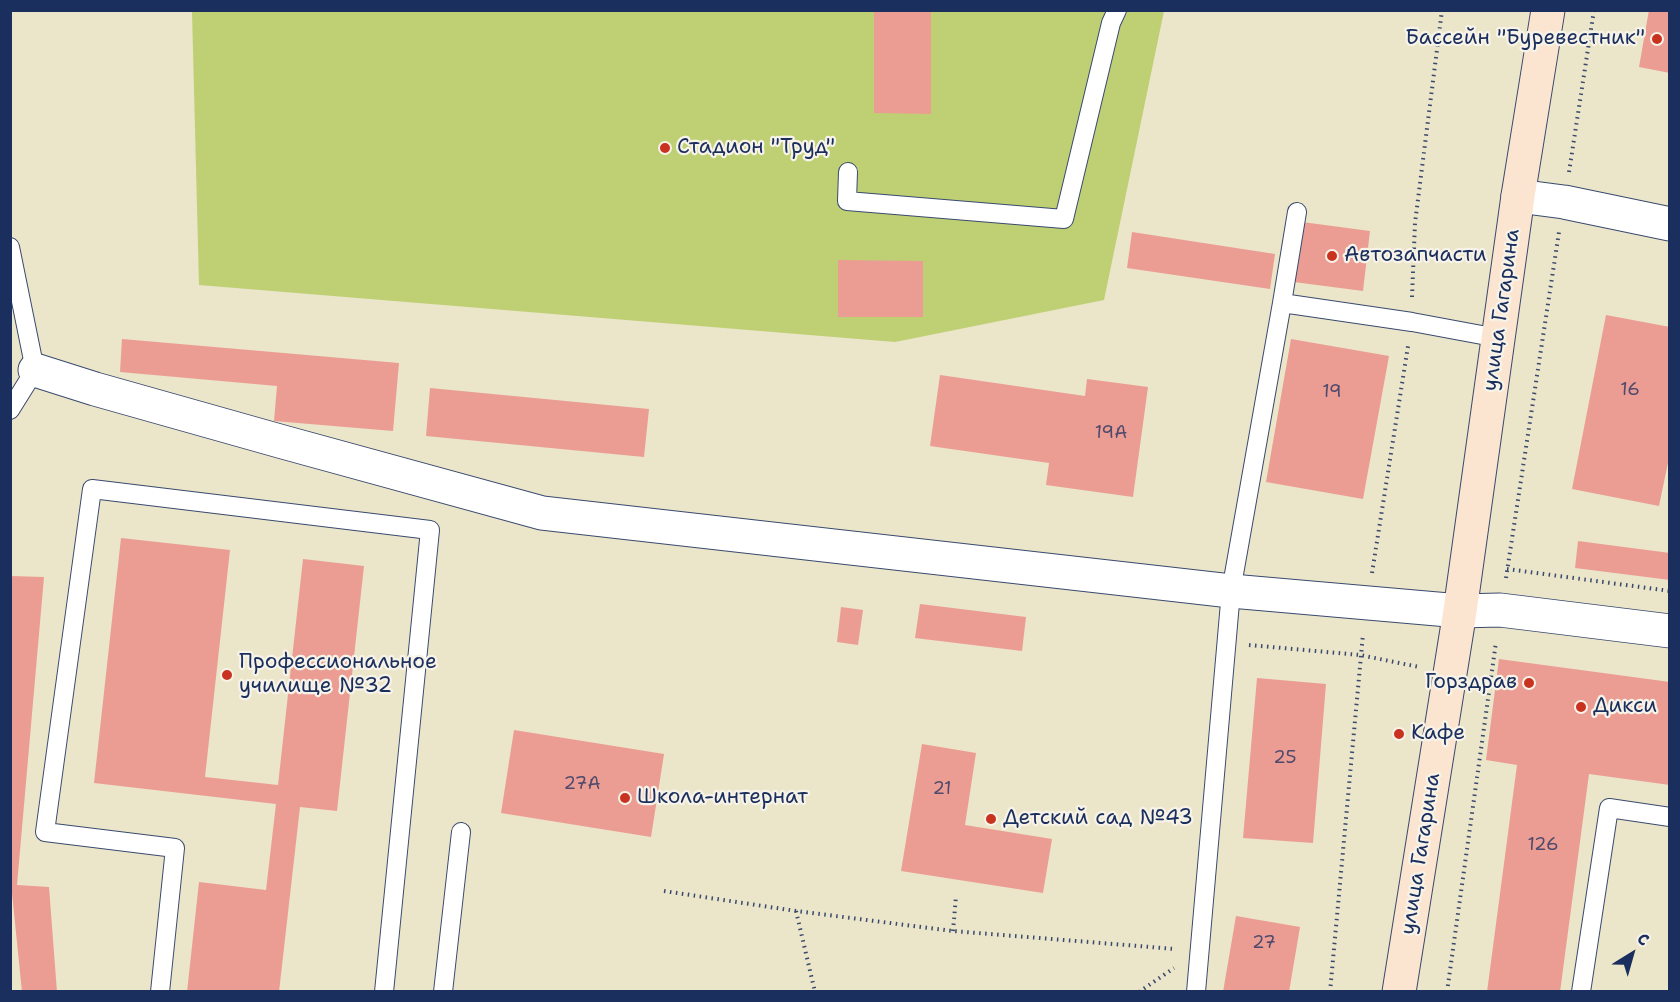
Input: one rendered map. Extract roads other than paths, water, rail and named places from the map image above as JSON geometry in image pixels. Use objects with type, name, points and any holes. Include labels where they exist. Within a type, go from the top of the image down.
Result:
[{"type":"main road","name":"улица Гагарина","points":[[1399,992],[1460,611],[1518,196],[1548,10]]},
{"type":"street","points":[[1518,196],[1564,202],[1670,224]]},
{"type":"street","points":[[23,376],[283,442],[542,513],[1231,591],[1460,611],[1500,610],[1670,631]]},
{"type":"lane","points":[[848,172],[847,201],[1064,219],[1111,23],[1117,10]]},
{"type":"lane","points":[[1196,992],[1231,591],[1297,212]]},
{"type":"lane","points":[[10,247],[23,376],[10,410]]},
{"type":"lane","points":[[1282,303],[1412,322],[1498,339]]},
{"type":"lane","points":[[160,992],[175,848],[45,832],[92,489],[430,530],[384,992]]},
{"type":"lane","points":[[1581,992],[1609,808],[1670,817]]},
{"type":"lane","points":[[443,992],[462,832]]},
{"type":"place","name":"Бассейн \"Буревестник\"","points":[[1657,39]]},
{"type":"place","name":"Стадион \"Труд\"","points":[[665,148]]},
{"type":"place","name":"Автозапчасти","points":[[1332,256]]},
{"type":"place","name":"Профессиональное училище №32","points":[[227,675]]},
{"type":"place","name":"Горздрав","points":[[1529,683]]},
{"type":"place","name":"Дикси","points":[[1581,707]]},
{"type":"place","name":"Кафе","points":[[1399,734]]},
{"type":"place","name":"Школа-интернат","points":[[625,798]]},
{"type":"place","name":"Детский сад №43","points":[[991,819]]}]
